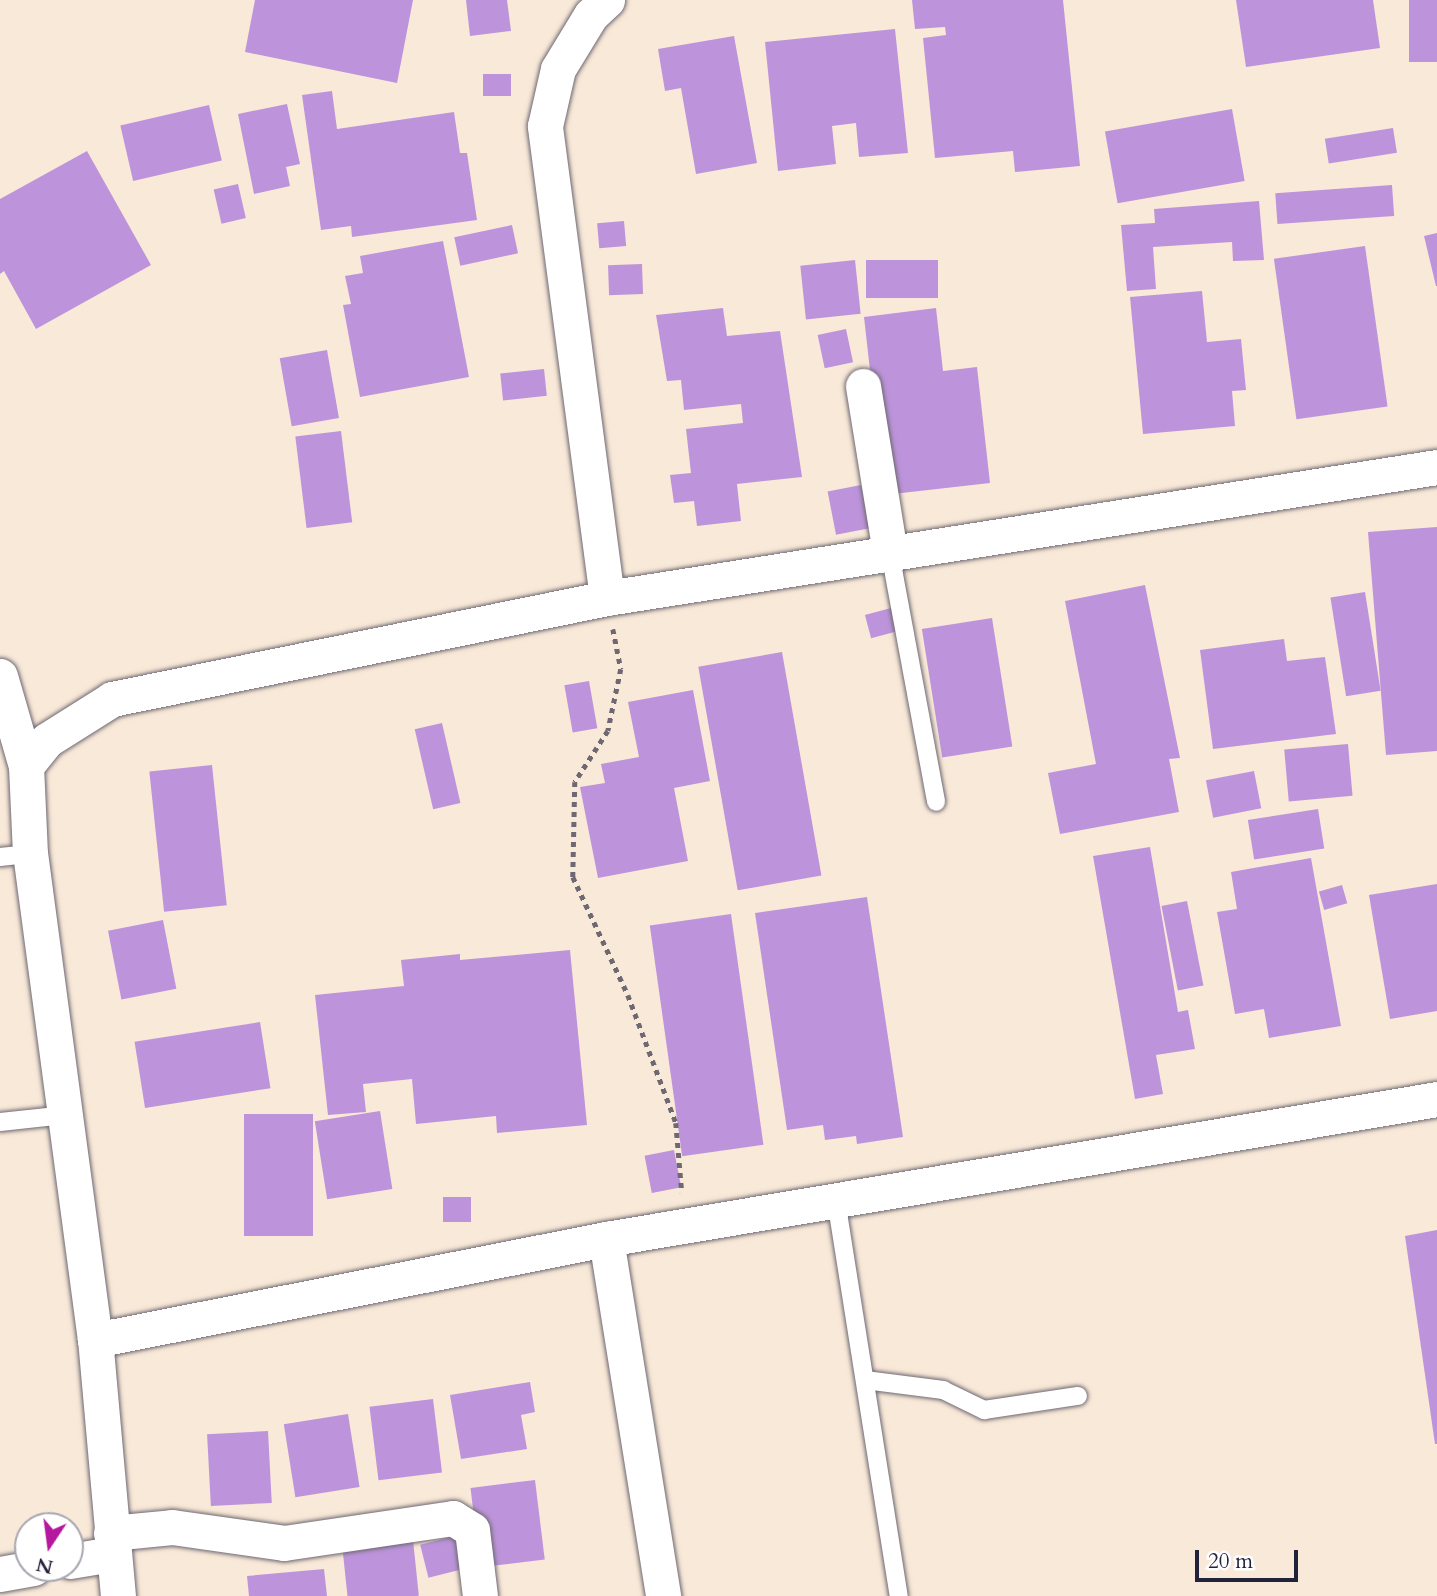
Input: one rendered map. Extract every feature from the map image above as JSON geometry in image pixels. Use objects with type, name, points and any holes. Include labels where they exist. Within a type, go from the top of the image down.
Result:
[{"type":"street","points":[[607,0],[591,15],[558,69],[545,125],[607,598]]},
{"type":"street","points":[[863,386],[890,553]]},
{"type":"street","points":[[26,766],[47,740],[112,699],[607,598],[1437,467]]},
{"type":"street","points":[[0,677],[26,766],[15,856],[65,1115],[94,1340],[118,1596]]},
{"type":"street","points":[[94,1340],[606,1239],[1437,1099]]},
{"type":"street","points":[[606,1239],[663,1596]]},
{"type":"street","points":[[84,1556],[112,1544],[172,1527],[284,1543],[453,1518],[472,1530],[480,1596]]},
{"type":"lane","points":[[890,553],[936,802]]},
{"type":"lane","points":[[0,1122],[65,1115]]},
{"type":"lane","points":[[836,1200],[899,1596]]},
{"type":"lane","points":[[865,1380],[943,1390],[984,1410],[1078,1396]]},
{"type":"path","points":[[607,598],[621,669],[608,731],[575,782],[573,877],[628,995],[677,1123],[685,1225]]},
{"type":"building","points":[[255,0],[413,0],[397,83],[245,52]]},
{"type":"building","points":[[466,0],[507,0],[511,31],[470,36]]},
{"type":"building","points":[[912,0],[1063,0],[1080,166],[1015,172],[1013,151],[935,158],[923,38],[946,35],[945,27],[915,29]]},
{"type":"building","points":[[1236,0],[1373,0],[1380,48],[1246,67]]},
{"type":"building","points":[[1409,0],[1437,0],[1437,62],[1409,62]]},
{"type":"building","points":[[895,29],[908,153],[859,157],[856,123],[832,126],[836,164],[778,171],[765,42]]},
{"type":"building","points":[[734,36],[757,163],[696,174],[681,88],[665,91],[658,49]]},
{"type":"building","points":[[483,74],[511,74],[511,96],[483,96]]},
{"type":"building","points":[[332,91],[337,129],[454,112],[460,153],[467,153],[477,220],[352,237],[351,226],[321,230],[302,95]]},
{"type":"building","points":[[287,104],[300,164],[286,167],[290,186],[254,194],[238,114]]},
{"type":"building","points":[[209,105],[222,161],[133,181],[120,125]]},
{"type":"building","points":[[1232,109],[1245,181],[1118,203],[1105,131]]},
{"type":"building","points":[[1393,128],[1397,153],[1329,163],[1325,139]]},
{"type":"building","points":[[87,151],[151,265],[36,329],[4,271],[0,274],[0,199]]},
{"type":"building","points":[[238,184],[246,218],[222,224],[214,190]]},
{"type":"building","points":[[1392,185],[1394,216],[1277,224],[1275,193]]},
{"type":"building","points":[[1259,201],[1264,260],[1233,261],[1232,242],[1153,247],[1156,289],[1127,291],[1121,225],[1155,223],[1154,209]]},
{"type":"building","points":[[624,221],[626,246],[599,248],[597,223]]},
{"type":"building","points":[[512,225],[518,253],[460,266],[454,237]]},
{"type":"building","points":[[1437,233],[1437,286],[1436,286],[1424,236]]},
{"type":"building","points":[[443,241],[469,377],[360,397],[343,305],[351,304],[345,276],[363,273],[360,256]]},
{"type":"building","points":[[1365,246],[1388,406],[1296,419],[1274,259]]},
{"type":"building","points":[[855,260],[861,314],[806,319],[800,266]]},
{"type":"building","points":[[866,260],[938,260],[938,298],[866,298]]},
{"type":"building","points":[[642,264],[643,294],[609,295],[608,265]]},
{"type":"building","points":[[1202,291],[1207,342],[1241,339],[1246,390],[1232,391],[1235,426],[1143,434],[1130,297]]},
{"type":"building","points":[[723,308],[727,336],[780,331],[802,477],[737,484],[741,521],[697,526],[694,501],[674,503],[670,475],[691,473],[686,429],[743,423],[741,404],[684,410],[681,380],[667,381],[656,315]]},
{"type":"building","points":[[936,308],[943,371],[977,367],[990,483],[884,495],[864,317]]},
{"type":"building","points":[[846,329],[853,362],[825,368],[818,335]]},
{"type":"building","points":[[327,350],[339,418],[292,426],[280,358]]},
{"type":"building","points":[[544,369],[547,396],[503,400],[500,374]]},
{"type":"building","points":[[341,431],[352,522],[307,528],[295,437]]},
{"type":"building","points":[[861,485],[869,528],[836,535],[828,491]]},
{"type":"building","points":[[1437,527],[1437,751],[1386,755],[1368,532]]},
{"type":"building","points":[[1145,585],[1180,758],[1169,759],[1179,812],[1060,834],[1048,773],[1096,764],[1065,601]]},
{"type":"building","points":[[1365,592],[1381,691],[1346,696],[1330,597]]},
{"type":"building","points":[[891,608],[897,631],[871,638],[865,615]]},
{"type":"building","points":[[992,618],[1012,746],[942,758],[922,629]]},
{"type":"building","points":[[1284,639],[1287,661],[1325,657],[1336,734],[1213,749],[1200,650]]},
{"type":"building","points":[[782,652],[821,876],[738,890],[698,667]]},
{"type":"building","points":[[589,681],[597,728],[573,733],[564,685]]},
{"type":"building","points":[[693,690],[710,781],[674,788],[688,861],[598,878],[580,787],[605,783],[601,764],[639,757],[628,702]]},
{"type":"building","points":[[442,723],[460,803],[433,809],[415,729]]},
{"type":"building","points":[[1348,744],[1353,796],[1289,801],[1284,750]]},
{"type":"building","points":[[212,765],[227,905],[164,912],[149,772]]},
{"type":"building","points":[[1254,771],[1261,808],[1213,818],[1206,780]]},
{"type":"building","points":[[1318,809],[1324,849],[1254,860],[1248,820]]},
{"type":"building","points":[[1150,847],[1178,1012],[1188,1010],[1195,1049],[1156,1055],[1163,1094],[1135,1099],[1093,856]]},
{"type":"building","points":[[1311,858],[1341,1026],[1269,1038],[1264,1009],[1235,1014],[1217,912],[1237,909],[1231,872]]},
{"type":"building","points":[[1437,884],[1437,1011],[1390,1019],[1369,895]]},
{"type":"building","points":[[1342,885],[1347,903],[1324,910],[1319,892]]},
{"type":"building","points":[[867,897],[903,1137],[857,1144],[856,1136],[825,1140],[823,1125],[787,1130],[755,913]]},
{"type":"building","points":[[1187,901],[1203,985],[1178,990],[1161,906]]},
{"type":"building","points":[[731,914],[763,1145],[682,1156],[650,925]]},
{"type":"building","points":[[163,920],[176,989],[121,999],[108,931]]},
{"type":"building","points":[[570,950],[587,1125],[497,1133],[496,1116],[416,1124],[412,1079],[363,1084],[366,1112],[328,1115],[315,995],[404,986],[401,960],[460,954],[460,960]]},
{"type":"building","points":[[260,1022],[270,1088],[145,1108],[135,1042]]},
{"type":"building","points":[[380,1111],[392,1189],[327,1199],[315,1121]]},
{"type":"building","points":[[244,1114],[313,1114],[313,1236],[244,1236]]},
{"type":"building","points":[[674,1150],[681,1187],[652,1193],[645,1156]]},
{"type":"building","points":[[443,1197],[471,1197],[471,1222],[443,1222]]},
{"type":"building","points":[[1437,1230],[1437,1444],[1435,1444],[1405,1236]]},
{"type":"building","points":[[530,1382],[535,1412],[521,1415],[527,1449],[461,1459],[450,1395]]},
{"type":"building","points":[[433,1399],[442,1472],[378,1480],[369,1407]]},
{"type":"building","points":[[348,1414],[360,1487],[295,1497],[284,1424]]},
{"type":"building","points":[[268,1431],[272,1503],[211,1506],[207,1434]]},
{"type":"building","points":[[535,1480],[545,1559],[480,1567],[470,1488]]},
{"type":"building","points":[[459,1535],[467,1568],[428,1578],[420,1545]]},
{"type":"building","points":[[413,1540],[419,1596],[347,1596],[342,1547]]},
{"type":"building","points":[[324,1569],[327,1596],[249,1596],[247,1576]]}]
